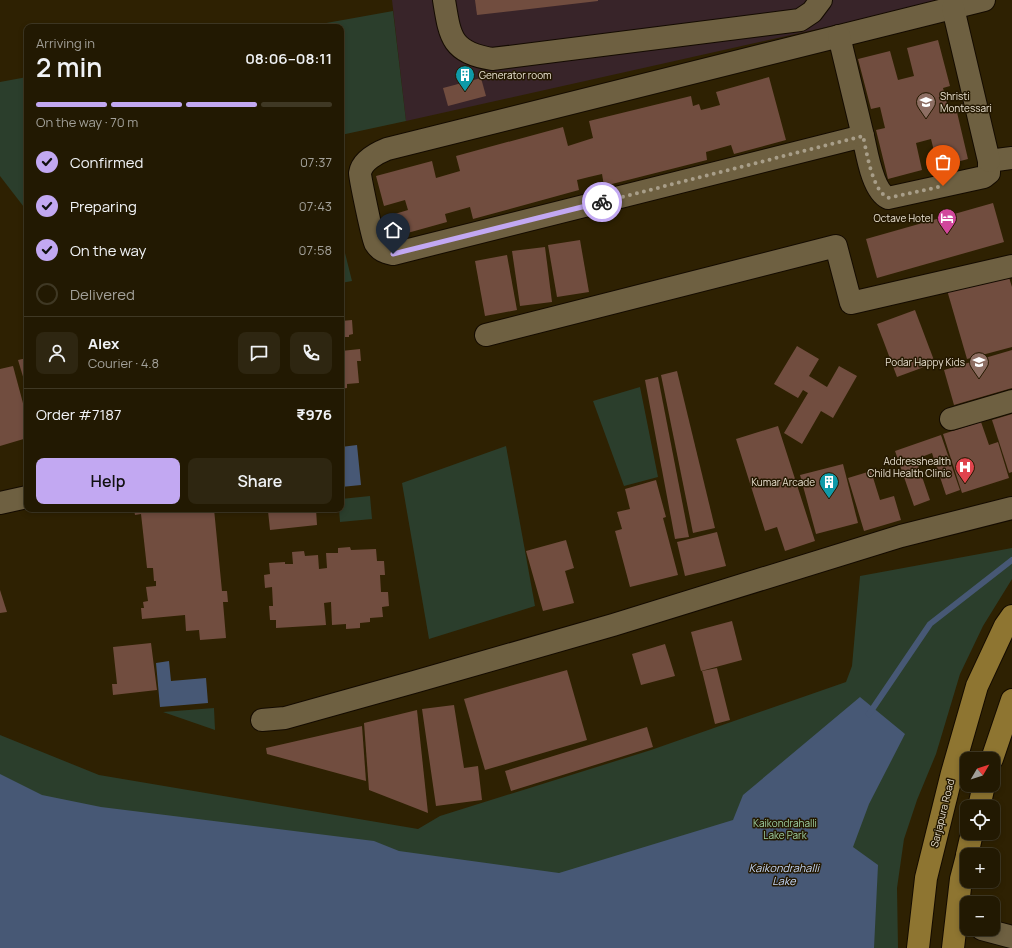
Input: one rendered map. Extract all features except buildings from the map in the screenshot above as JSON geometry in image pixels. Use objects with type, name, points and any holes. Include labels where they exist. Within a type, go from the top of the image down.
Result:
[{"type":"main road","name":"Sarjapura Road","points":[[918,948],[926,878],[952,773],[977,686],[1005,626],[1012,616]]},
{"type":"main road","points":[[994,752],[1012,700]]},
{"type":"main road","points":[[953,948],[960,927]]},
{"type":"street","points":[[444,0],[449,31],[455,43],[465,51],[480,57],[492,59],[800,20],[812,12],[821,0]]},
{"type":"street","points":[[863,136],[393,254],[382,251],[374,242],[360,173],[366,162],[376,153],[984,0]]},
{"type":"street","points":[[839,36],[876,186],[883,196],[888,198],[984,177],[989,173],[989,162],[953,8]]},
{"type":"street","points":[[989,162],[1012,158]]},
{"type":"street","points":[[486,335],[836,246],[851,303],[1012,266]]},
{"type":"street","points":[[951,419],[1012,401]]},
{"type":"street","points":[[0,503],[24,498]]},
{"type":"street","points":[[262,720],[285,718],[414,682],[613,625],[901,536],[1012,508]]},
{"type":"shaded area","points":[[392,0],[947,0],[406,121]]},
{"type":"green space","points":[[393,11],[406,121],[344,134],[344,24],[321,24]]},
{"type":"green space","points":[[24,78],[24,207],[0,176],[0,82]]},
{"type":"green space","points":[[344,249],[352,281],[344,282]]},
{"type":"green space","points":[[640,387],[658,477],[624,486],[593,401]]},
{"type":"green space","points":[[506,446],[535,606],[429,639],[402,483]]},
{"type":"green space","points":[[370,496],[372,519],[340,522],[339,512],[344,512],[344,499]]},
{"type":"green space","name":"Kaikondrahalli Lake","points":[[1012,548],[1012,579],[983,626],[960,674],[936,754],[917,800],[904,839],[897,888],[898,948],[0,948],[0,735],[99,775],[418,829],[440,816],[651,750],[846,682],[852,666],[860,576]]},
{"type":"green space","points":[[214,708],[215,730],[163,712]]},
{"type":"water","points":[[357,445],[361,485],[344,487],[344,447]]},
{"type":"water","points":[[169,661],[171,681],[206,678],[208,703],[160,707],[156,663]]},
{"type":"water","name":"Kaikondrahalli Lake","points":[[860,697],[905,734],[869,804],[853,847],[878,865],[874,948],[0,948],[0,774],[42,795],[101,807],[374,841],[399,851],[559,873],[733,820],[743,795]]},
{"type":"waterway","points":[[869,714],[930,624],[1012,560]]},
{"type":"way so far","points":[[602,202],[863,136],[876,186],[878,191],[883,196],[888,198],[943,186]]},
{"type":"place","name":"Generator room","points":[[465,92]]},
{"type":"place","name":"Shristi Montessari","points":[[926,119]]},
{"type":"place","name":"Octave Hotel","points":[[947,235]]},
{"type":"place","name":"Podar Happy Kids","points":[[979,379]]},
{"type":"place","name":"Addresshealth Child Health Clinic","points":[[965,484]]},
{"type":"place","name":"Kumar Arcade","points":[[829,499]]},
{"type":"route","points":[[393,254],[602,202]]},
{"type":"park label","name":"Kaikondrahalli Lake Park","points":[[785,828]]}]
